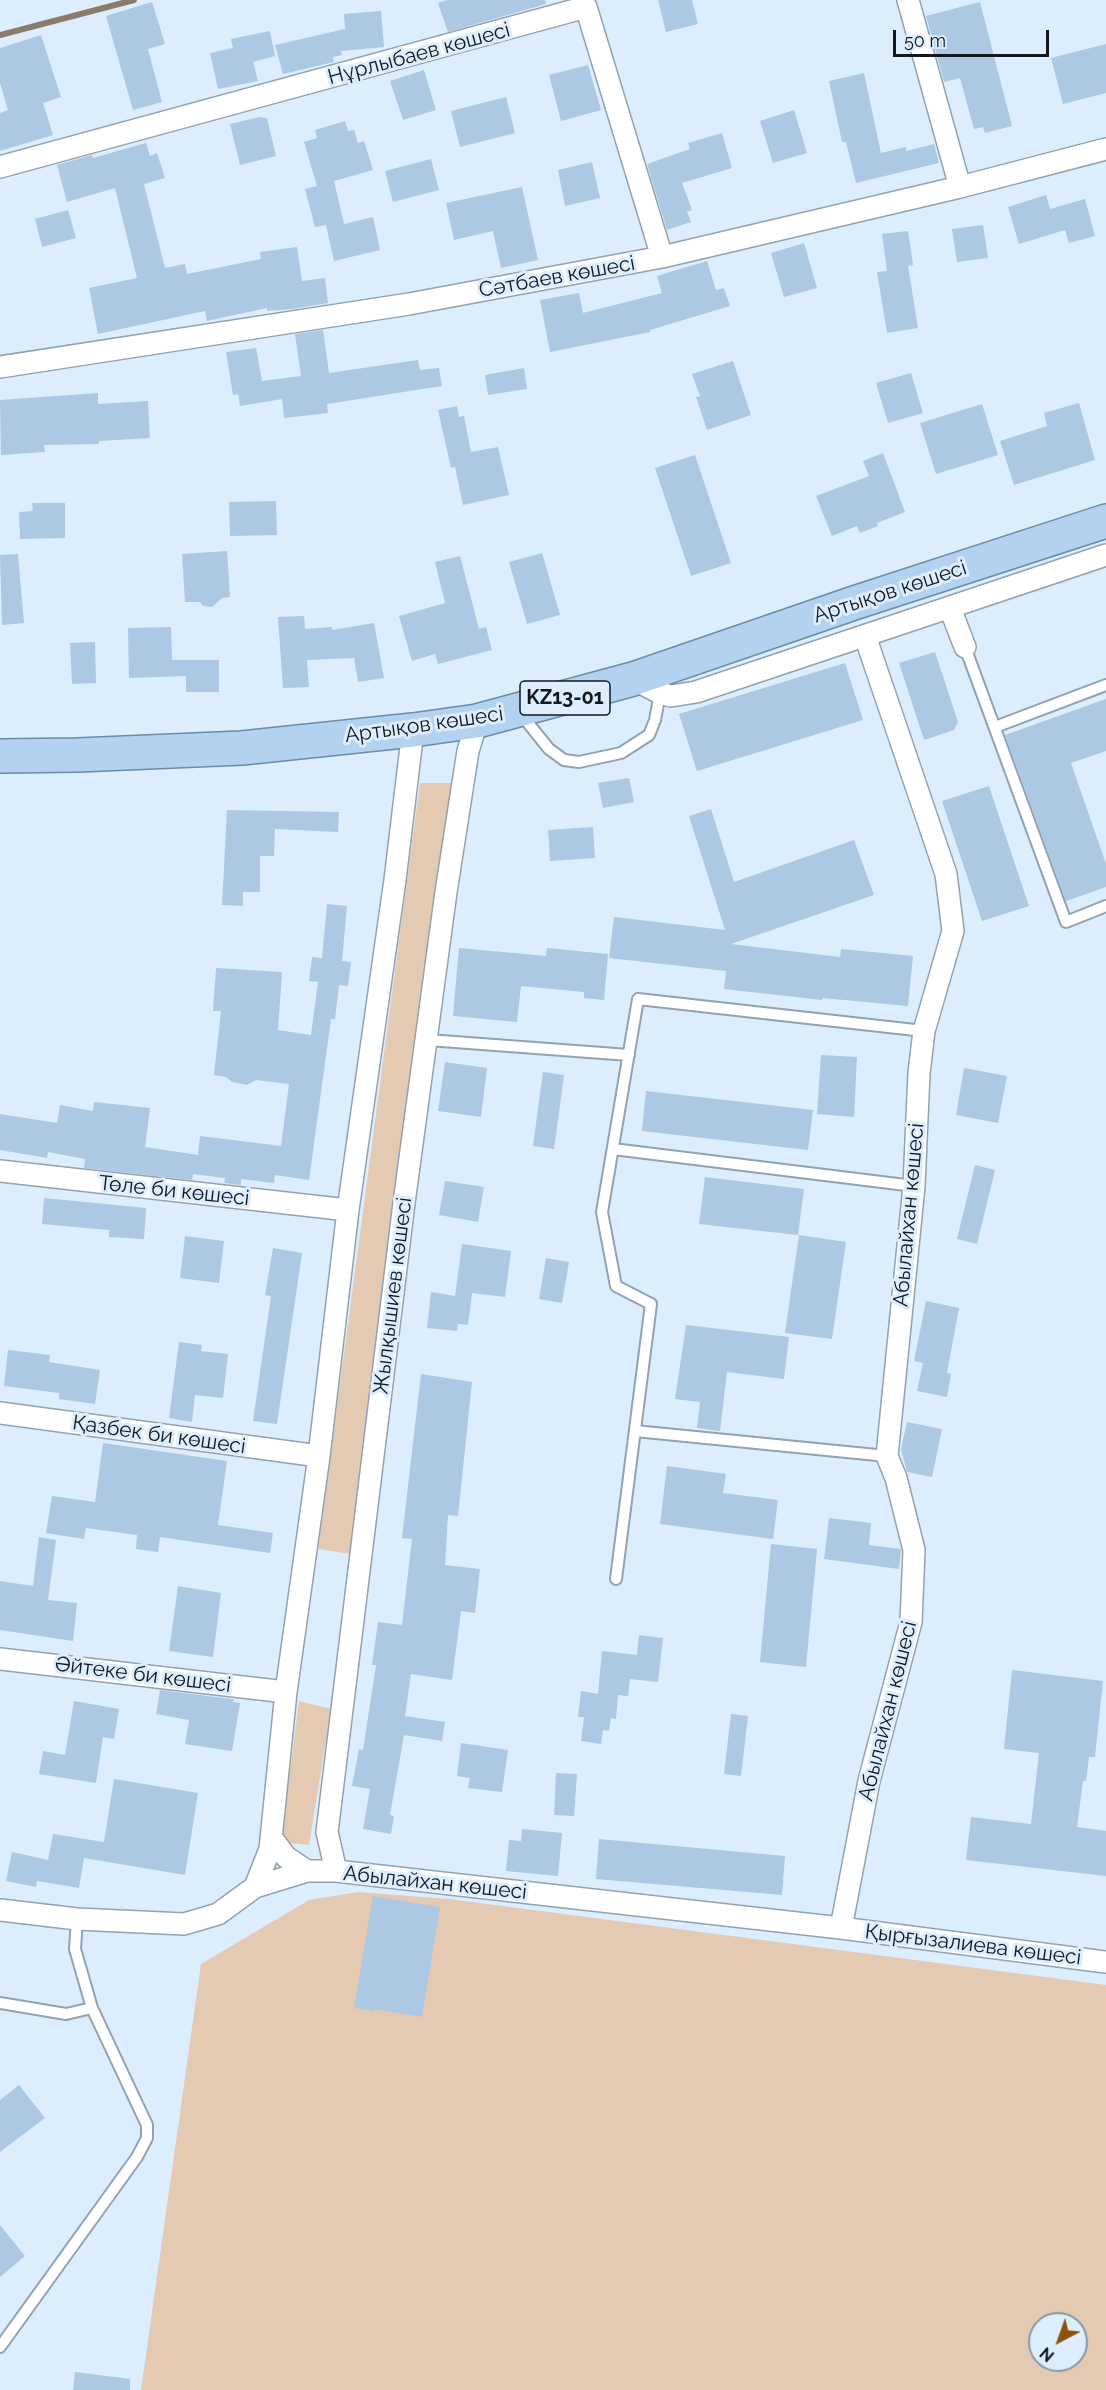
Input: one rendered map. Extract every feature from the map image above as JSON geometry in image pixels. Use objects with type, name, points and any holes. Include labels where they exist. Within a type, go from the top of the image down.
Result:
[{"type":"highway","name":"Артықов көшесі","points":[[0,756],[242,748],[413,730],[477,721],[647,686],[854,603],[1106,521]]},
{"type":"street","points":[[908,0],[960,187]]},
{"type":"street","name":"Нұрлыбаев көшесі","points":[[0,167],[586,8],[662,258]]},
{"type":"street","name":"Сәтбаев көшесі","points":[[0,367],[408,304],[662,258],[960,187],[1106,149]]},
{"type":"street","points":[[647,686],[671,696],[696,692],[1106,555]]},
{"type":"street","points":[[950,608],[965,647]]},
{"type":"street","name":"Абылайхан көшесі","points":[[255,1887],[307,1871],[336,1871],[841,1928],[869,1781],[911,1622],[914,1550],[896,1478],[887,1456],[914,1186],[919,1073],[924,1031],[952,931],[946,874],[865,636]]},
{"type":"street","name":"Жылқышиев көшесі","points":[[336,1871],[327,1832],[404,1203],[468,751],[477,721]]},
{"type":"street","points":[[0,1910],[77,1919],[184,1924],[218,1914],[255,1887],[267,1859],[272,1837],[286,1692],[319,1456],[348,1210],[395,880],[413,730]]},
{"type":"street","name":"Төле би көшесі","points":[[0,1171],[348,1210]]},
{"type":"street","name":"Қазбек би көшесі","points":[[0,1413],[319,1456]]},
{"type":"street","name":"Әйтеке би көшесі","points":[[0,1659],[286,1692]]},
{"type":"street","points":[[272,1837],[286,1857],[307,1871]]},
{"type":"street","name":"Қырғызалиева көшесі","points":[[841,1928],[1106,1962]]},
{"type":"lane","points":[[965,647],[1066,922],[1106,906]]},
{"type":"lane","points":[[994,728],[1106,685]]},
{"type":"lane","points":[[518,711],[549,749],[564,760],[579,762],[621,753],[648,735],[655,720],[647,686]]},
{"type":"lane","points":[[616,1579],[651,1304],[616,1286],[602,1212],[638,999],[924,1031]]},
{"type":"lane","points":[[428,1040],[629,1055]]},
{"type":"lane","points":[[613,1149],[914,1186]]},
{"type":"lane","points":[[635,1431],[887,1456]]},
{"type":"lane","points":[[0,2347],[137,2157],[147,2138],[147,2125],[92,2008],[75,1949],[77,1919]]},
{"type":"lane","points":[[0,2003],[66,2014],[92,2008]]},
{"type":"shaded area","points":[[420,783],[453,783],[351,1554],[318,1549]]},
{"type":"shaded area","points":[[299,1701],[331,1709],[309,1845],[281,1842]]},
{"type":"shaded area","points":[[358,1892],[449,1899],[1106,1985],[1106,2390],[141,2390],[201,1964],[309,1900]]},
{"type":"building","points":[[448,0],[545,0],[546,4],[448,32],[438,3]]},
{"type":"building","points":[[658,0],[692,0],[698,24],[666,32]]},
{"type":"building","points":[[152,2],[165,44],[148,49],[162,102],[133,110],[106,16]]},
{"type":"building","points":[[980,2],[1012,126],[985,133],[983,127],[974,129],[960,78],[944,82],[926,16]]},
{"type":"building","points":[[381,11],[384,47],[341,51],[342,55],[333,57],[334,62],[283,74],[275,45],[345,29],[344,14]]},
{"type":"building","points":[[270,31],[275,56],[253,62],[258,81],[218,89],[210,53],[233,48],[231,39]]},
{"type":"building","points":[[41,35],[61,97],[43,103],[53,135],[0,151],[0,113],[8,110],[0,83],[0,48]]},
{"type":"building","points":[[1106,44],[1106,93],[1063,104],[1051,58]]},
{"type":"building","points":[[588,65],[601,110],[561,121],[549,75]]},
{"type":"building","points":[[424,70],[436,110],[403,120],[390,81]]},
{"type":"building","points":[[864,73],[881,153],[906,147],[906,151],[934,144],[939,163],[856,183],[846,142],[842,142],[829,81]]},
{"type":"building","points":[[506,97],[515,133],[460,147],[451,111]]},
{"type":"building","points":[[794,110],[807,153],[773,163],[760,121]]},
{"type":"building","points":[[260,117],[267,118],[276,156],[240,165],[230,124]]},
{"type":"building","points":[[345,121],[348,131],[354,130],[358,143],[364,141],[373,170],[334,181],[344,224],[373,217],[380,250],[334,261],[326,225],[315,227],[305,189],[317,186],[304,142],[317,138],[315,130]]},
{"type":"building","points":[[722,133],[732,168],[682,183],[692,210],[687,212],[691,222],[667,230],[647,164],[690,149],[688,143]]},
{"type":"building","points":[[146,143],[150,156],[157,153],[165,178],[144,184],[165,268],[185,264],[187,274],[261,259],[260,252],[297,247],[302,281],[325,278],[328,303],[292,309],[267,311],[267,308],[207,321],[205,311],[98,334],[89,288],[137,278],[115,188],[67,202],[57,165],[92,155],[93,158]]},
{"type":"building","points":[[431,159],[439,190],[393,202],[385,171]]},
{"type":"building","points":[[592,162],[600,198],[565,206],[558,170]]},
{"type":"building","points":[[522,187],[538,260],[501,268],[493,231],[454,240],[446,203]]},
{"type":"building","points":[[1046,195],[1050,209],[1085,199],[1095,236],[1069,243],[1065,230],[1019,244],[1008,207]]},
{"type":"building","points":[[68,210],[76,238],[42,247],[35,219]]},
{"type":"building","points":[[983,225],[988,258],[957,262],[952,229]]},
{"type":"building","points":[[908,231],[913,265],[908,266],[918,328],[887,333],[877,272],[887,271],[882,234]]},
{"type":"building","points":[[804,243],[817,288],[784,297],[771,253]]},
{"type":"building","points":[[707,261],[716,290],[724,288],[730,306],[650,330],[650,332],[550,352],[540,300],[579,293],[583,313],[662,293],[657,276]]},
{"type":"building","points":[[323,330],[329,373],[418,360],[420,370],[439,368],[442,386],[327,404],[328,413],[284,418],[282,399],[240,406],[238,394],[233,395],[226,352],[256,348],[262,381],[301,376],[295,334]]},
{"type":"building","points":[[733,361],[751,415],[707,430],[696,397],[700,396],[692,374]]},
{"type":"building","points":[[524,368],[527,389],[488,395],[485,375]]},
{"type":"building","points":[[911,373],[923,413],[888,423],[876,383]]},
{"type":"building","points":[[98,393],[98,404],[148,401],[150,438],[99,441],[99,444],[44,445],[45,452],[1,455],[0,400]]},
{"type":"building","points":[[1079,403],[1095,460],[1014,485],[1000,441],[1047,426],[1044,413]]},
{"type":"building","points":[[982,404],[998,455],[936,474],[920,423]]},
{"type":"building","points":[[457,406],[459,417],[464,416],[471,452],[498,447],[509,495],[463,505],[455,467],[451,468],[438,410]]},
{"type":"building","points":[[883,453],[905,512],[877,523],[878,526],[860,533],[857,526],[832,536],[816,496],[869,476],[863,461]]},
{"type":"building","points":[[695,455],[731,563],[691,576],[655,468]]},
{"type":"building","points":[[276,501],[277,535],[230,536],[229,502]]},
{"type":"building","points":[[32,503],[65,503],[65,538],[20,539],[19,512],[33,511]]},
{"type":"building","points":[[227,551],[230,597],[222,598],[212,607],[203,606],[200,602],[185,602],[182,554]]},
{"type":"building","points":[[542,553],[560,615],[527,624],[509,562]]},
{"type":"building","points":[[18,554],[24,623],[2,625],[0,555]]},
{"type":"building","points":[[460,556],[479,629],[486,627],[492,650],[438,664],[435,654],[412,661],[399,616],[445,603],[435,562]]},
{"type":"building","points":[[304,616],[305,629],[332,627],[332,630],[374,623],[384,678],[358,682],[354,658],[307,660],[309,687],[283,688],[278,617]]},
{"type":"building","points":[[171,627],[172,660],[219,660],[219,692],[186,692],[186,676],[129,678],[128,628]]},
{"type":"building","points":[[95,642],[96,683],[72,684],[70,643]]},
{"type":"building","points":[[935,652],[958,722],[954,730],[924,740],[899,663]]},
{"type":"building","points":[[845,663],[863,720],[697,771],[679,714]]},
{"type":"building","points":[[1106,699],[1106,751],[1071,763],[1106,864],[1106,887],[1066,901],[1005,735]]},
{"type":"building","points":[[629,778],[634,802],[603,808],[598,783]]},
{"type":"building","points":[[989,786],[1029,906],[982,921],[942,801]]},
{"type":"building","points":[[711,809],[734,882],[854,840],[874,895],[731,944],[840,957],[841,949],[913,956],[908,1006],[823,998],[822,1000],[724,989],[726,971],[609,958],[614,917],[725,930],[689,816]]},
{"type":"building","points":[[227,810],[339,812],[338,832],[275,829],[274,856],[260,856],[260,892],[243,892],[243,906],[222,905]]},
{"type":"building","points":[[593,827],[595,858],[550,861],[548,830]]},
{"type":"building","points":[[327,904],[347,906],[342,961],[351,962],[348,986],[339,985],[335,1019],[331,1019],[309,1180],[275,1175],[274,1183],[241,1179],[241,1185],[224,1183],[225,1178],[193,1174],[192,1180],[84,1168],[85,1159],[48,1152],[47,1158],[0,1150],[0,1114],[57,1123],[60,1105],[93,1111],[94,1102],[150,1108],[145,1147],[198,1155],[200,1136],[281,1146],[289,1084],[256,1080],[247,1085],[214,1075],[221,1011],[213,1011],[216,968],[282,972],[278,1030],[311,1035],[318,982],[309,981],[312,957],[322,958]]},
{"type":"building","points":[[459,948],[546,956],[547,948],[608,954],[604,1000],[584,998],[584,992],[521,986],[517,1022],[453,1016]]},
{"type":"building","points":[[821,1055],[857,1057],[854,1117],[817,1114]]},
{"type":"building","points":[[445,1062],[487,1068],[481,1117],[438,1111]]},
{"type":"building","points":[[964,1068],[1007,1076],[998,1123],[956,1115]]},
{"type":"building","points":[[543,1072],[564,1075],[554,1149],[533,1146]]},
{"type":"building","points":[[646,1091],[813,1110],[808,1150],[642,1131]]},
{"type":"building","points":[[975,1165],[995,1170],[977,1244],[957,1239]]},
{"type":"building","points":[[705,1177],[804,1189],[798,1235],[699,1224]]},
{"type":"building","points":[[445,1181],[484,1187],[478,1222],[439,1215]]},
{"type":"building","points":[[44,1198],[146,1208],[144,1239],[109,1237],[109,1230],[42,1224]]},
{"type":"building","points":[[799,1235],[846,1242],[832,1339],[785,1333]]},
{"type":"building","points":[[185,1236],[224,1241],[219,1283],[180,1278]]},
{"type":"building","points":[[462,1244],[511,1251],[505,1297],[472,1293],[468,1325],[458,1324],[457,1331],[427,1328],[431,1292],[455,1296]]},
{"type":"building","points":[[273,1248],[302,1253],[277,1424],[253,1421],[271,1296],[265,1295]]},
{"type":"building","points":[[546,1258],[569,1262],[562,1303],[539,1299]]},
{"type":"building","points":[[926,1301],[959,1308],[947,1373],[951,1374],[947,1397],[917,1391],[923,1363],[914,1361]]},
{"type":"building","points":[[686,1325],[789,1337],[784,1379],[727,1372],[720,1431],[697,1428],[700,1402],[675,1399]]},
{"type":"building","points":[[179,1342],[202,1345],[201,1351],[228,1354],[223,1398],[195,1395],[192,1422],[169,1418]]},
{"type":"building","points":[[8,1350],[50,1355],[49,1362],[100,1370],[95,1404],[59,1399],[59,1393],[4,1386]]},
{"type":"building","points":[[421,1374],[472,1382],[458,1516],[448,1515],[445,1565],[480,1569],[475,1613],[461,1611],[452,1680],[411,1674],[405,1716],[445,1722],[442,1741],[404,1735],[390,1815],[394,1816],[391,1834],[363,1829],[370,1789],[352,1786],[359,1749],[363,1750],[376,1665],[372,1665],[378,1622],[402,1625],[412,1539],[402,1538]]},
{"type":"building","points":[[907,1422],[942,1429],[932,1477],[907,1472],[901,1449]]},
{"type":"building","points":[[103,1443],[227,1461],[218,1525],[273,1533],[270,1553],[160,1537],[158,1552],[136,1549],[137,1535],[86,1528],[84,1539],[46,1533],[52,1496],[95,1502]]},
{"type":"building","points":[[667,1466],[726,1474],[723,1493],[778,1500],[773,1539],[660,1524]]},
{"type":"building","points":[[829,1518],[871,1523],[869,1545],[901,1549],[899,1569],[824,1559]]},
{"type":"building","points":[[39,1537],[56,1540],[48,1600],[77,1603],[73,1641],[0,1630],[0,1581],[33,1586]]},
{"type":"building","points":[[771,1544],[817,1549],[806,1667],[760,1662]]},
{"type":"building","points":[[178,1586],[221,1593],[213,1657],[169,1651]]},
{"type":"building","points":[[639,1635],[663,1638],[658,1682],[630,1679],[628,1696],[618,1695],[616,1719],[611,1718],[609,1731],[603,1730],[601,1744],[581,1741],[584,1717],[578,1717],[581,1691],[598,1694],[602,1651],[637,1655]]},
{"type":"building","points":[[1012,1670],[1103,1681],[1095,1757],[1089,1757],[1086,1781],[1083,1781],[1077,1827],[1106,1831],[1106,1876],[966,1860],[971,1817],[1031,1824],[1039,1753],[1004,1749]]},
{"type":"building","points":[[160,1690],[234,1699],[233,1702],[240,1703],[232,1751],[185,1744],[189,1720],[156,1714]]},
{"type":"building","points":[[74,1701],[119,1709],[114,1739],[103,1737],[96,1783],[39,1774],[43,1751],[65,1755]]},
{"type":"building","points":[[731,1714],[748,1716],[741,1776],[724,1774]]},
{"type":"building","points":[[461,1743],[508,1750],[502,1792],[468,1788],[470,1778],[457,1776]]},
{"type":"building","points":[[556,1773],[577,1774],[574,1816],[554,1815]]},
{"type":"building","points":[[114,1779],[198,1793],[185,1875],[84,1858],[79,1888],[37,1881],[36,1887],[6,1881],[12,1852],[48,1860],[53,1834],[104,1842]]},
{"type":"building","points":[[522,1829],[562,1833],[558,1876],[506,1871],[509,1840],[521,1841]]},
{"type":"building","points":[[599,1839],[785,1856],[782,1895],[596,1879]]},
{"type":"building","points":[[373,1896],[440,1907],[422,2017],[354,2008]]},
{"type":"building","points":[[19,2085],[45,2118],[0,2152],[0,2100]]},
{"type":"building","points":[[0,2225],[25,2256],[0,2277]]},
{"type":"building","points":[[75,2372],[130,2379],[130,2390],[73,2390]]},
{"type":"waterway","points":[[0,35],[134,0]]}]
